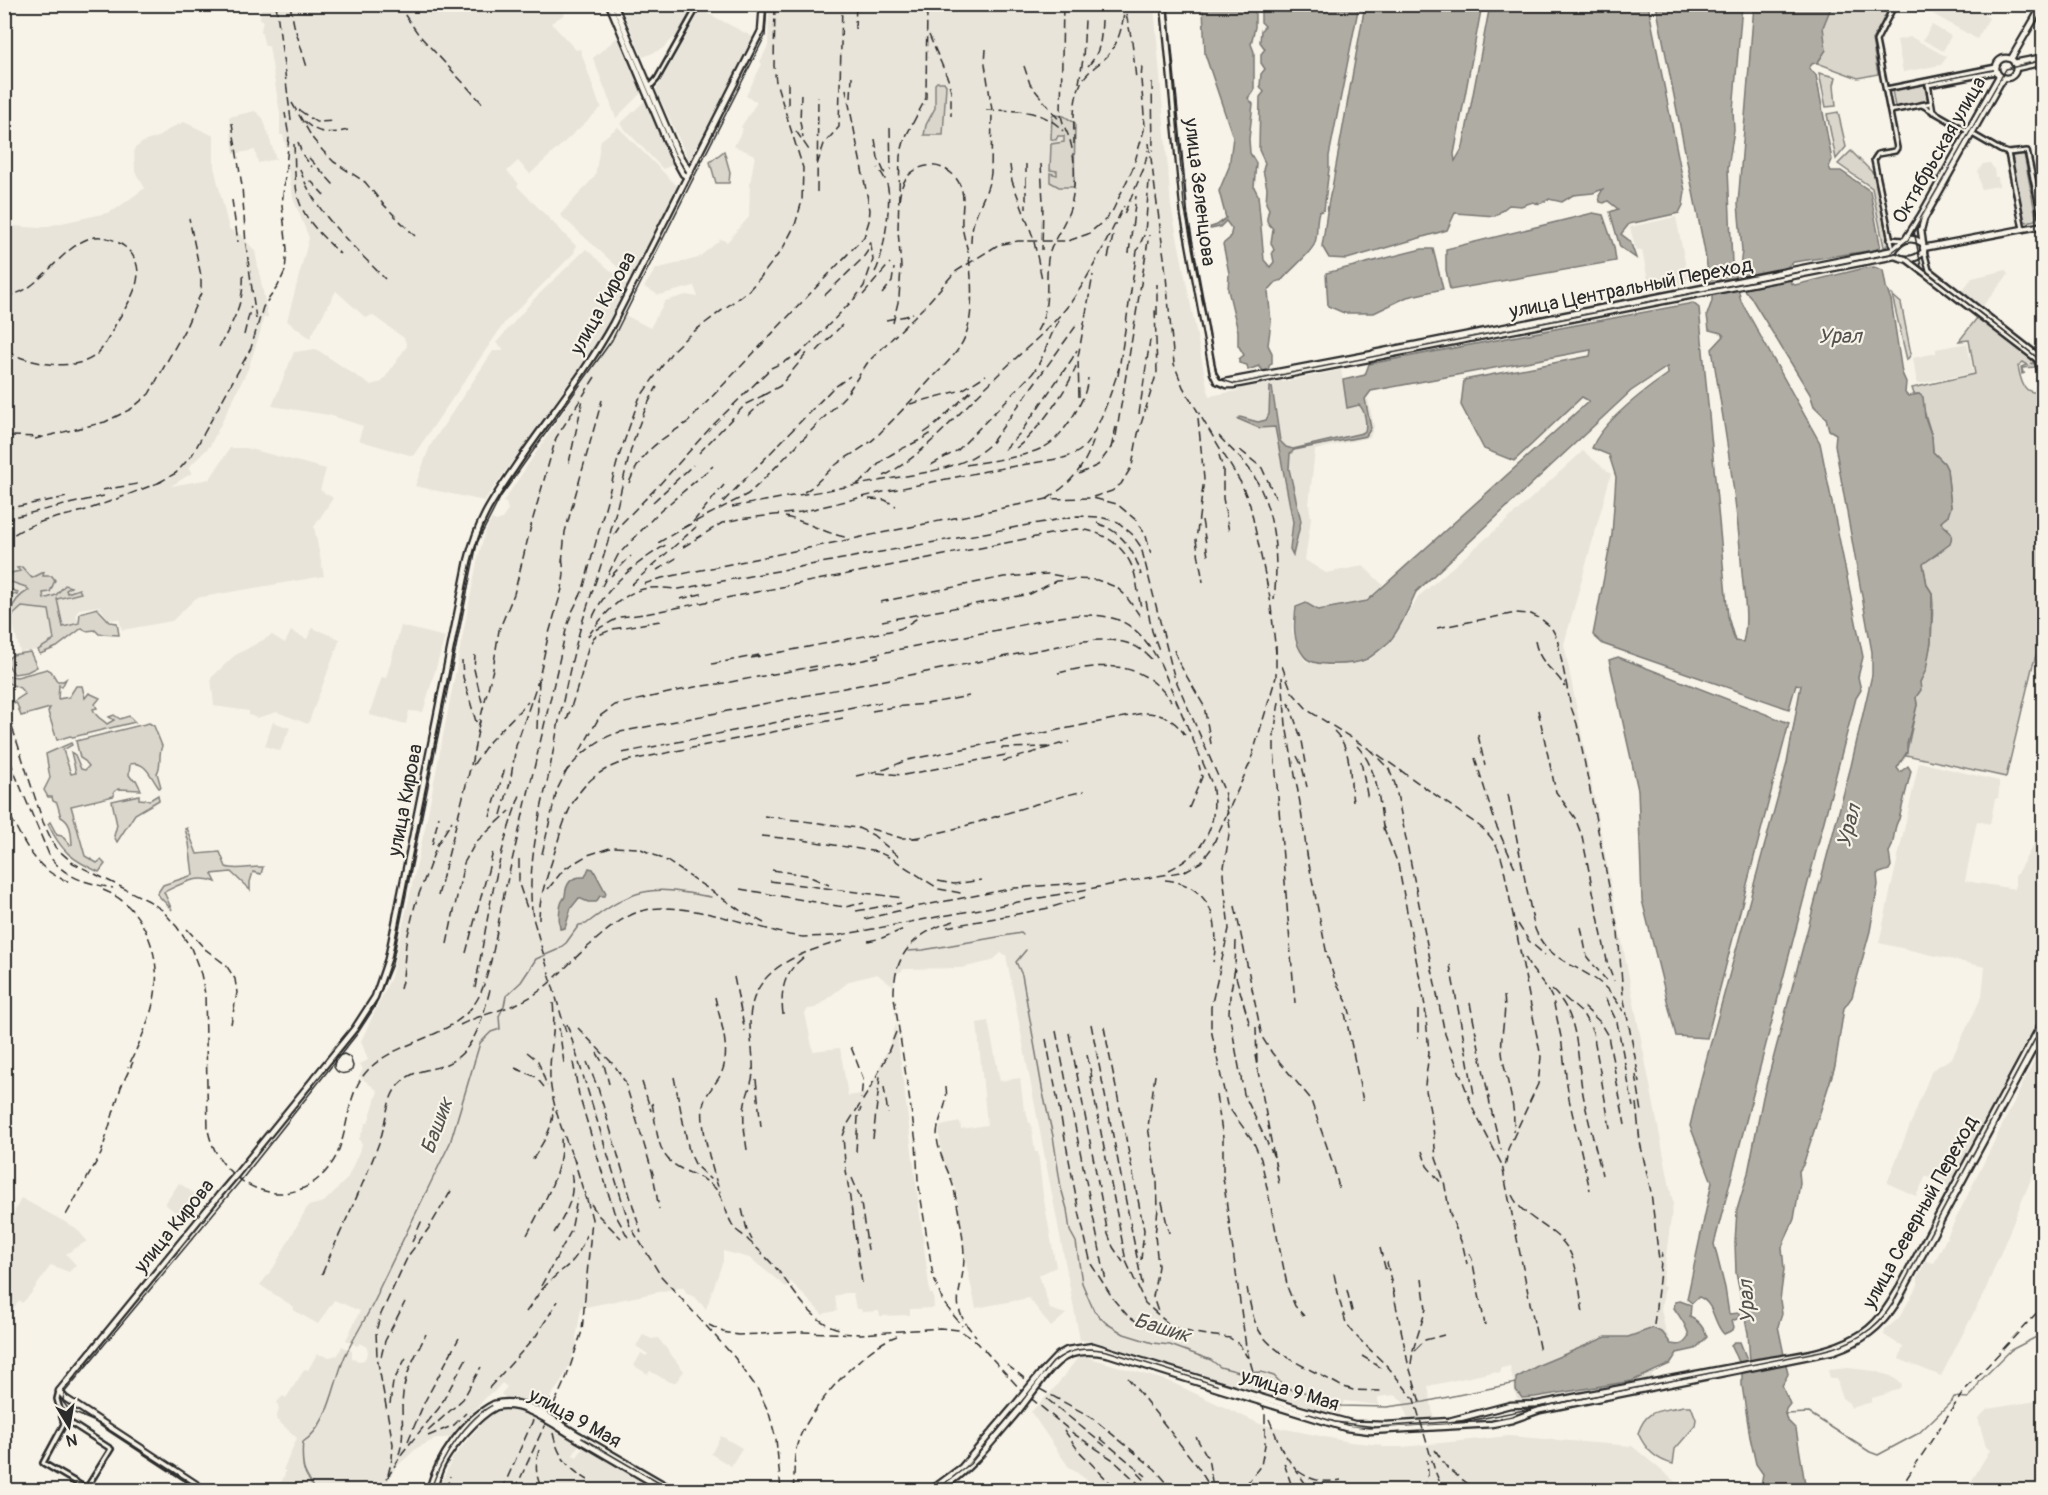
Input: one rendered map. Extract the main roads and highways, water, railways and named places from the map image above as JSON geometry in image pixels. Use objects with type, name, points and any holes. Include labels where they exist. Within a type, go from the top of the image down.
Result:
[{"type":"main road","points":[[609,4],[672,154],[682,174],[688,174],[614,4]]},
{"type":"main road","name":"улица Кирова","points":[[205,1491],[59,1391],[355,1028],[375,998],[388,959],[468,561],[478,527],[487,509],[540,430],[604,340],[760,31],[763,4]]},
{"type":"main road","name":"улица Зеленцова","points":[[1164,4],[1184,215],[1212,373],[1217,381]]},
{"type":"main road","name":"Октябрьская улица","points":[[1999,73],[2012,76],[2014,63],[2043,4]]},
{"type":"main road","points":[[2014,63],[2043,57]]},
{"type":"main road","name":"Октябрьская улица","points":[[1923,247],[1921,230],[1924,219],[1999,73],[2000,60],[2006,58],[2014,63]]},
{"type":"main road","points":[[2014,63],[2043,63]]},
{"type":"main road","name":"Октябрьская улица","points":[[1894,253],[1921,215],[1969,133]]},
{"type":"main road","points":[[1923,247],[2043,226]]},
{"type":"main road","points":[[1905,240],[1913,238],[1923,247]]},
{"type":"main road","points":[[1894,253],[1906,260],[1918,257],[1923,247]]},
{"type":"main road","name":"улица Центральный Переход","points":[[1217,381],[1232,381],[1374,356],[1894,253]]},
{"type":"main road","name":"улица Северный Переход","points":[[1791,1358],[1854,1338],[1868,1329],[1887,1310],[2043,1019]]},
{"type":"main road","name":"улица Северный Переход","points":[[1701,1375],[1834,1351],[1851,1345],[1878,1327],[1890,1313],[2043,1029]]},
{"type":"main road","name":"улица 9 Мая","points":[[939,1491],[975,1462],[1058,1355],[1066,1350],[1093,1346],[1346,1428],[1370,1431],[1473,1426],[1512,1420],[1540,1410],[1701,1375]]},
{"type":"main road","name":"улица 9 Мая","points":[[1305,1413],[1338,1421],[1370,1425],[1449,1421],[1510,1405],[1539,1404],[1701,1375]]},
{"type":"main road","points":[[429,1491],[435,1470],[447,1450],[474,1418],[495,1405]]},
{"type":"main road","name":"улица 9 Мая","points":[[434,1491],[439,1471],[450,1452],[495,1405],[522,1407],[673,1491]]},
{"type":"main road","name":"улица 9 Мая","points":[[931,1491],[962,1467],[1017,1408]]},
{"type":"main road","name":"улица 9 Мая","points":[[579,1438],[665,1491]]},
{"type":"water","points":[[1264,4],[1359,5],[1329,156],[1324,210],[1319,212],[1314,245],[1282,280],[1276,282],[1268,291],[1271,322],[1268,345],[1272,353],[1272,363],[1268,372],[1265,373],[1259,366],[1248,370],[1247,365],[1239,363],[1239,359],[1244,355],[1238,345],[1238,331],[1228,290],[1229,273],[1223,244],[1230,238],[1232,229],[1226,221],[1220,227],[1208,228],[1226,218],[1219,191],[1229,167],[1233,137],[1205,54],[1203,8],[1204,5],[1255,5],[1255,27],[1251,44],[1254,52],[1254,90],[1248,98],[1253,104],[1249,139],[1250,153],[1256,163],[1254,187],[1258,195],[1264,260],[1270,267],[1274,262],[1272,252],[1274,250],[1271,243],[1273,229],[1267,220],[1269,209],[1266,203],[1267,188],[1263,170],[1265,163],[1259,150],[1260,97],[1264,92],[1260,86],[1261,74],[1265,69],[1261,63],[1261,54],[1265,49],[1260,42],[1261,30],[1265,26],[1261,22],[1261,9],[1265,6]]},
{"type":"water","points":[[1365,5],[1482,5],[1454,154],[1455,161],[1463,147],[1490,5],[1648,5],[1685,191],[1679,213],[1629,224],[1621,234],[1630,241],[1636,258],[1620,247],[1610,212],[1618,209],[1608,201],[1600,202],[1599,196],[1603,189],[1593,193],[1573,195],[1562,202],[1549,199],[1521,206],[1509,205],[1495,216],[1455,213],[1447,230],[1347,259],[1329,258],[1322,246],[1328,202]]},
{"type":"water","points":[[1656,5],[1742,5],[1733,111],[1734,130],[1728,168],[1732,264],[1741,301],[1820,443],[1863,657],[1858,677],[1861,690],[1856,698],[1714,1244],[1729,1314],[1739,1313],[1739,1318],[1732,1321],[1733,1330],[1724,1334],[1704,1300],[1699,1297],[1692,1303],[1687,1299],[1712,1182],[1690,1126],[1787,763],[1801,685],[1796,684],[1789,709],[1603,644],[1593,635],[1612,535],[1616,477],[1609,455],[1592,448],[1614,417],[1668,374],[1667,367],[1631,391],[1416,592],[1401,625],[1389,642],[1369,658],[1353,663],[1324,664],[1308,660],[1297,644],[1294,626],[1296,607],[1306,603],[1318,610],[1367,601],[1589,401],[1582,397],[1514,461],[1484,449],[1461,405],[1464,380],[1590,356],[1591,350],[1371,391],[1365,399],[1371,428],[1366,436],[1294,450],[1290,454],[1289,469],[1301,521],[1293,555],[1290,549],[1293,522],[1275,427],[1259,428],[1238,419],[1240,417],[1258,422],[1266,420],[1269,414],[1270,387],[1272,387],[1280,441],[1286,447],[1293,449],[1362,433],[1366,428],[1364,413],[1359,405],[1347,408],[1343,380],[1365,375],[1369,364],[1693,303],[1699,308],[1728,617],[1735,641],[1743,642],[1746,608],[1737,517],[1712,349],[1724,336],[1709,330],[1707,315],[1712,296]]},
{"type":"water","name":"Урал","points":[[1754,5],[1832,5],[1823,27],[1826,50],[1818,62],[1809,68],[1816,75],[1832,160],[1829,167],[1831,171],[1841,171],[1870,191],[1880,244],[1875,250],[1794,262],[1788,266],[1791,283],[1795,285],[1865,268],[1874,267],[1883,270],[1891,300],[1902,373],[1906,382],[1905,393],[1908,396],[1919,394],[1923,397],[1933,452],[1947,469],[1951,507],[1948,516],[1941,522],[1952,535],[1950,544],[1923,564],[1927,585],[1932,593],[1931,642],[1926,670],[1920,682],[1921,690],[1916,697],[1917,705],[1907,752],[1897,768],[1900,772],[1908,766],[1911,771],[1889,852],[1891,866],[1889,870],[1877,874],[1878,885],[1870,931],[1852,997],[1844,1008],[1835,1066],[1803,1165],[1799,1171],[1800,1183],[1794,1219],[1782,1247],[1784,1269],[1780,1300],[1782,1314],[1778,1326],[1788,1374],[1782,1386],[1790,1404],[1785,1414],[1787,1420],[1796,1429],[1806,1490],[1760,1490],[1763,1474],[1756,1464],[1750,1437],[1742,1385],[1742,1368],[1731,1345],[1734,1342],[1740,1342],[1750,1362],[1748,1333],[1736,1273],[1737,1210],[1748,1173],[1763,1097],[1851,766],[1872,675],[1872,652],[1835,445],[1836,434],[1829,430],[1826,418],[1814,406],[1810,394],[1750,296],[1743,289],[1739,275],[1742,251],[1738,204]]},
{"type":"water","points":[[1593,213],[1603,215],[1614,247],[1616,261],[1450,290],[1446,270],[1446,249]]},
{"type":"water","points":[[1422,249],[1433,249],[1443,289],[1407,297],[1374,313],[1344,313],[1328,306],[1326,273]]},
{"type":"water","points":[[1618,657],[1789,723],[1707,1038],[1676,1036],[1642,900],[1638,790],[1609,660]]},
{"type":"water","points":[[589,868],[593,869],[606,893],[605,896],[600,896],[596,902],[588,902],[579,898],[571,908],[565,928],[560,929],[560,907],[568,884],[573,879],[585,877]]},
{"type":"water","points":[[1680,1301],[1691,1305],[1690,1317],[1701,1325],[1707,1337],[1695,1349],[1677,1353],[1670,1364],[1632,1381],[1535,1397],[1522,1398],[1516,1390],[1516,1378],[1539,1365],[1606,1337],[1628,1337],[1653,1328],[1663,1333],[1671,1344],[1682,1344],[1689,1336],[1674,1308],[1675,1302]]},
{"type":"waterway","name":"Башик","points":[[313,1490],[303,1466],[303,1442],[312,1434],[325,1414],[345,1356],[378,1294],[450,1143],[480,1043],[491,1032],[500,1029],[499,1016],[506,996],[521,982],[536,959],[557,950],[566,943],[579,925],[586,924],[628,897],[661,890],[711,897]]},
{"type":"waterway","name":"Башик","points":[[908,951],[1021,933],[1023,935]]},
{"type":"waterway","name":"Башик","points":[[1026,950],[1016,962],[1022,975],[1070,1231],[1076,1242],[1082,1283],[1094,1311],[1106,1323],[1124,1334],[1153,1343],[1170,1345],[1211,1360],[1220,1367],[1243,1373],[1261,1372],[1274,1376],[1284,1386],[1295,1391],[1304,1392],[1341,1406],[1387,1407],[1424,1402],[1516,1383]]},
{"type":"waterway","points":[[1785,1414],[1809,1413],[1878,1455],[1919,1433],[1954,1397],[1968,1398],[1980,1381],[2011,1350],[2044,1333]]},
{"type":"tram line","points":[[202,1490],[100,1424],[70,1411],[63,1402],[64,1393],[242,1179],[357,1034],[374,1008],[392,964],[477,543],[501,496],[612,340],[765,36],[767,4]]},
{"type":"tram line","points":[[1167,4],[1184,205],[1216,372],[1222,380],[1235,384],[1897,253],[1906,256],[2044,363]]},
{"type":"tram line","points":[[1891,253],[1908,240],[2006,69],[2044,60]]},
{"type":"tram line","points":[[1914,231],[1921,266]]},
{"type":"tram line","points":[[2037,359],[2044,384]]},
{"type":"tram line","points":[[934,1490],[970,1464],[1053,1362],[1072,1351],[1092,1349],[1107,1351],[1335,1422],[1376,1427],[1474,1420],[1821,1351],[1853,1340],[1871,1329],[1893,1303],[2044,1022]]},
{"type":"tram line","points":[[335,1059],[334,1067],[338,1072],[347,1073],[352,1070],[350,1057],[344,1054],[336,1057]]},
{"type":"tram line","points":[[431,1490],[441,1465],[468,1425],[479,1414],[502,1402],[519,1404],[534,1410],[671,1490]]},
{"type":"railway","points":[[276,4],[291,120]]},
{"type":"railway","points":[[397,4],[419,35],[482,103]]},
{"type":"railway","points":[[4,702],[43,822],[55,847],[73,863],[149,901],[162,910],[191,948],[201,974],[205,994],[208,1130],[215,1150],[226,1167],[241,1180],[258,1189],[277,1193],[296,1191],[314,1182],[330,1166],[337,1155],[354,1092],[368,1070],[396,1050],[445,1029],[472,1007],[481,992],[493,953],[503,899],[566,630],[583,590],[618,459],[639,399],[674,349],[749,290],[760,278],[783,248],[795,225],[802,201],[803,168],[776,82],[775,4]]},
{"type":"railway","points":[[817,165],[824,144],[839,127],[842,4]]},
{"type":"railway","points":[[855,29],[856,4]]},
{"type":"railway","points":[[893,323],[899,298],[901,267],[898,230],[900,156],[905,138],[926,98],[927,4]]},
{"type":"railway","points":[[1037,331],[1046,305],[1050,251],[1070,208],[1074,185],[1072,147],[1061,114],[1063,4]]},
{"type":"railway","points":[[290,5],[307,67]]},
{"type":"railway","points":[[1074,144],[1074,113],[1078,90],[1085,76],[1113,49],[1121,27],[1125,5]]},
{"type":"railway","points":[[1126,14],[1132,41],[1136,79]]},
{"type":"railway","points":[[1079,83],[1085,20]]},
{"type":"railway","points":[[1088,66],[1098,50],[1102,20]]},
{"type":"railway","points":[[929,35],[948,79],[951,91],[951,116]]},
{"type":"railway","points":[[971,243],[976,214],[991,173],[992,110],[985,64],[986,49]]},
{"type":"railway","points":[[1024,66],[1030,84],[1060,121]]},
{"type":"railway","points":[[1142,66],[1145,126]]},
{"type":"railway","points":[[851,98],[852,76]]},
{"type":"railway","points":[[788,82],[788,108]]},
{"type":"railway","points":[[1152,82],[1153,151]]},
{"type":"railway","points":[[629,483],[646,454],[660,441],[688,422],[864,237],[870,210],[846,89]]},
{"type":"railway","points":[[801,94],[800,122],[803,137]]},
{"type":"railway","points":[[817,192],[818,97]]},
{"type":"railway","points":[[292,103],[313,139],[323,151],[334,162],[365,182],[415,236]]},
{"type":"railway","points":[[299,110],[316,122],[334,121]]},
{"type":"railway","points":[[986,110],[1028,112],[1046,118],[1063,131]]},
{"type":"railway","points":[[158,483],[176,473],[192,455],[251,348],[263,307],[278,286],[285,271],[287,249],[282,205],[289,137],[285,113]]},
{"type":"railway","points":[[683,528],[748,494],[759,484],[846,395],[868,362],[924,307],[955,272],[998,245],[1018,241],[1068,241],[1088,234],[1105,220],[1113,210],[1133,168],[1144,130],[1144,118]]},
{"type":"railway","points":[[304,121],[320,131],[348,130]]},
{"type":"railway","points":[[232,123],[242,186],[246,245],[256,319]]},
{"type":"railway","points":[[890,128],[891,170]]},
{"type":"railway","points":[[796,131],[811,153]]},
{"type":"railway","points":[[875,139],[878,158],[885,174]]},
{"type":"railway","points":[[298,142],[302,154],[312,167]]},
{"type":"railway","points":[[1149,143],[1165,265],[1174,364],[1183,387],[1241,483],[1250,505],[1270,598],[1276,653]]},
{"type":"railway","points":[[294,144],[296,184],[301,206],[315,228],[340,254]]},
{"type":"railway","points":[[1124,214],[1144,168],[1148,150]]},
{"type":"railway","points":[[309,158],[334,185]]},
{"type":"railway","points":[[1026,164],[1026,209]]},
{"type":"railway","points":[[1041,164],[1042,250]]},
{"type":"railway","points":[[1010,165],[1012,181],[1033,237],[1042,279]]},
{"type":"railway","points":[[804,492],[837,464],[877,436],[951,359],[960,347],[969,325],[971,282],[962,225],[963,200],[960,185],[956,178],[944,168],[921,167],[906,179],[901,189],[899,202]]},
{"type":"railway","points":[[875,272],[886,232],[889,196],[884,178],[878,168]]},
{"type":"railway","points":[[300,169],[306,185],[325,215],[385,279]]},
{"type":"railway","points":[[310,180],[324,195]]},
{"type":"railway","points":[[1118,376],[1137,251],[1145,233],[1149,181]]},
{"type":"railway","points":[[1129,253],[1136,196]]},
{"type":"railway","points":[[232,200],[238,242]]},
{"type":"railway","points":[[884,476],[927,445],[1062,313],[1099,256],[1124,206]]},
{"type":"railway","points":[[35,439],[105,422],[131,409],[149,394],[185,329],[201,293],[201,276],[189,218]]},
{"type":"railway","points":[[1116,436],[1149,235]]},
{"type":"railway","points":[[1108,258],[1113,236]]},
{"type":"railway","points":[[4,296],[26,289],[68,251],[95,237],[114,240],[122,245],[133,256],[137,265],[138,274],[129,302],[106,343],[96,355],[76,364],[63,365],[25,359],[4,350]]},
{"type":"railway","points":[[614,535],[622,523],[712,426],[771,368],[800,354],[856,297],[864,286],[873,260],[870,238]]},
{"type":"railway","points":[[825,295],[862,259],[870,241]]},
{"type":"railway","points":[[863,295],[890,263]]},
{"type":"railway","points":[[882,294],[892,282],[894,268]]},
{"type":"railway","points":[[219,347],[240,302],[243,272]]},
{"type":"railway","points":[[1079,397],[1078,357],[1093,275]]},
{"type":"railway","points":[[1157,284],[1157,315]]},
{"type":"railway","points":[[244,335],[251,306]]},
{"type":"railway","points":[[1093,497],[1112,491],[1121,484],[1132,466],[1138,434],[1157,372],[1155,308]]},
{"type":"railway","points":[[886,320],[913,313]]},
{"type":"railway","points":[[4,317],[12,319]]},
{"type":"railway","points":[[931,465],[958,450],[1032,374],[1059,321]]},
{"type":"railway","points":[[817,351],[842,325]]},
{"type":"railway","points":[[732,507],[941,469],[969,459],[992,442],[1076,326]]},
{"type":"railway","points":[[1139,414],[1150,340]]},
{"type":"railway","points":[[1004,450],[1021,432],[1077,350]]},
{"type":"railway","points":[[762,396],[780,386],[807,353]]},
{"type":"railway","points":[[1016,448],[1024,442],[1050,410],[1067,386],[1076,366]]},
{"type":"railway","points":[[683,547],[722,523],[801,512],[883,492],[1072,455],[1084,447],[1095,431],[1119,368]]},
{"type":"railway","points":[[910,404],[962,390],[986,375]]},
{"type":"railway","points":[[723,502],[832,389],[850,376]]},
{"type":"railway","points":[[478,728],[493,669],[499,630],[514,594],[556,438],[595,377]]},
{"type":"railway","points":[[966,465],[1034,452],[1052,442],[1064,430],[1076,411],[1084,395],[1088,378]]},
{"type":"railway","points":[[566,1032],[533,918],[531,883],[534,847],[563,701],[581,626],[608,542],[634,439],[657,387]]},
{"type":"railway","points":[[924,433],[972,390]]},
{"type":"railway","points":[[699,453],[746,404],[768,393]]},
{"type":"railway","points":[[748,416],[767,398]]},
{"type":"railway","points":[[569,463],[583,399]]},
{"type":"railway","points":[[562,563],[565,532],[602,400]]},
{"type":"railway","points":[[1198,418],[1204,479],[1196,540],[1203,582]]},
{"type":"railway","points":[[1111,448],[1116,427]]},
{"type":"railway","points":[[857,484],[886,458],[933,432]]},
{"type":"railway","points":[[11,436],[42,437]]},
{"type":"railway","points":[[1219,436],[1252,473],[1266,502],[1275,551],[1274,599]]},
{"type":"railway","points":[[1047,499],[1064,487],[1076,473],[1086,458],[1094,439]]},
{"type":"railway","points":[[1079,474],[1098,465],[1116,441]]},
{"type":"railway","points":[[1240,450],[1262,468],[1276,499]]},
{"type":"railway","points":[[1219,455],[1223,469],[1223,498],[1229,532]]},
{"type":"railway","points":[[653,502],[693,465]]},
{"type":"railway","points":[[602,586],[618,555],[657,514],[713,466]]},
{"type":"railway","points":[[4,543],[22,529],[32,525],[86,510],[166,480]]},
{"type":"railway","points":[[102,490],[138,484]]},
{"type":"railway","points":[[658,543],[693,522],[724,485]]},
{"type":"railway","points":[[4,522],[17,516],[104,496]]},
{"type":"railway","points":[[4,509],[67,497]]},
{"type":"railway","points":[[644,584],[662,578],[1047,499],[1093,498],[1117,504],[1137,521],[1146,536],[1151,554]]},
{"type":"railway","points":[[869,499],[885,500],[896,506]]},
{"type":"railway","points":[[588,636],[614,605],[640,590],[679,589],[1077,516],[1100,517],[1118,522],[1132,534],[1141,547],[1174,676],[1224,790],[1230,828],[1223,874],[1229,929],[1211,1007],[1211,1029],[1227,1105],[1253,1141],[1261,1159],[1288,1289],[1295,1306],[1304,1316]]},
{"type":"railway","points":[[785,517],[845,537]]},
{"type":"railway","points":[[1202,520],[1208,556]]},
{"type":"railway","points":[[1097,523],[1113,531],[1126,543],[1135,557],[1141,575]]},
{"type":"railway","points":[[631,585],[696,527]]},
{"type":"railway","points":[[596,630],[620,617],[1076,529],[1104,536],[1125,554],[1134,572],[1142,610]]},
{"type":"railway","points":[[593,617],[607,594],[625,574],[669,543]]},
{"type":"railway","points":[[501,815],[510,783],[516,746],[539,678],[562,589],[564,574],[562,555]]},
{"type":"railway","points":[[611,576],[631,556]]},
{"type":"railway","points":[[657,570],[678,557]]},
{"type":"railway","points":[[880,602],[1004,577],[1048,574],[1067,577]]},
{"type":"railway","points":[[882,621],[1030,594],[1056,581],[1076,579],[1097,580],[1116,587],[1125,595],[1140,616]]},
{"type":"railway","points":[[680,599],[705,593]]},
{"type":"railway","points":[[1146,601],[1152,631],[1159,650]]},
{"type":"railway","points":[[1437,628],[1516,613],[1531,614],[1551,627],[1557,638],[1571,707],[1577,724],[1618,932],[1623,995],[1640,1083]]},
{"type":"railway","points":[[872,655],[1071,616],[1112,618],[1135,630],[1147,643],[1161,665],[1212,784],[1214,798],[1211,824],[1201,845],[1182,863],[1169,870]]},
{"type":"railway","points":[[751,658],[895,630],[919,617]]},
{"type":"railway","points":[[567,720],[588,648],[594,637],[613,629],[660,621]]},
{"type":"railway","points":[[564,774],[589,748],[620,732],[1084,641],[1113,640],[1130,644],[1146,653],[1153,661]]},
{"type":"railway","points":[[1535,641],[1540,656],[1565,687]]},
{"type":"railway","points":[[460,1025],[532,996],[612,926],[638,912],[672,908],[691,910],[789,935],[835,936],[1185,871],[1201,862],[1211,849],[1250,763],[1276,677],[1276,645]]},
{"type":"railway","points":[[1174,650],[1204,706],[1211,744]]},
{"type":"railway","points":[[475,655],[474,669],[482,702]]},
{"type":"railway","points":[[712,664],[759,655]]},
{"type":"railway","points":[[808,671],[879,657]]},
{"type":"railway","points":[[462,661],[463,677],[477,725]]},
{"type":"railway","points":[[580,751],[600,716],[615,705],[695,687],[817,666]]},
{"type":"railway","points":[[1058,673],[1105,666],[1134,671],[1159,687],[1171,701]]},
{"type":"railway","points":[[1282,666],[1292,692],[1309,711],[1380,756],[1478,825],[1491,838],[1499,853],[1541,1057],[1538,1084],[1508,1149],[1505,1169]]},
{"type":"railway","points":[[1282,677],[1286,725],[1307,854],[1327,955],[1352,1020]]},
{"type":"railway","points":[[537,729],[539,678]]},
{"type":"railway","points":[[872,711],[969,696]]},
{"type":"railway","points":[[473,765],[489,742],[528,702]]},
{"type":"railway","points":[[1279,702],[1274,749],[1295,1003]]},
{"type":"railway","points":[[622,753],[881,703]]},
{"type":"railway","points":[[1289,703],[1302,741],[1306,763]]},
{"type":"railway","points":[[1538,710],[1556,792],[1575,818],[1582,836],[1608,966],[1614,981]]},
{"type":"railway","points":[[856,776],[886,769],[907,760],[1144,713],[1168,718],[1185,735]]},
{"type":"railway","points":[[539,920],[543,890],[562,828],[575,799],[594,777],[626,761],[843,718]]},
{"type":"railway","points":[[438,896],[480,721]]},
{"type":"railway","points":[[1334,731],[1340,738],[1347,755],[1353,802]]},
{"type":"railway","points":[[1478,735],[1485,766]]},
{"type":"railway","points":[[1003,761],[1069,742]]},
{"type":"railway","points":[[1357,746],[1370,765],[1374,776],[1384,833]]},
{"type":"railway","points":[[5,747],[50,857],[71,875],[86,882],[113,888]]},
{"type":"railway","points":[[1001,748],[1048,747]]},
{"type":"railway","points":[[1369,749],[1389,769],[1395,784],[1445,1034],[1474,1111],[1502,1165],[1540,1352]]},
{"type":"railway","points":[[877,773],[904,775],[1006,755]]},
{"type":"railway","points":[[1297,756],[1307,787]]},
{"type":"railway","points":[[1475,758],[1496,825],[1516,870]]},
{"type":"railway","points":[[1361,761],[1368,800]]},
{"type":"railway","points":[[1189,808],[1202,777],[1199,765]]},
{"type":"railway","points":[[490,817],[505,768]]},
{"type":"railway","points":[[542,854],[557,790],[568,768]]},
{"type":"railway","points":[[913,838],[935,834],[1084,791]]},
{"type":"railway","points":[[1508,794],[1534,926],[1539,937],[1559,958],[1603,986],[1623,1011]]},
{"type":"railway","points":[[475,988],[498,866],[520,795]]},
{"type":"railway","points":[[4,804],[23,840],[38,861],[47,870],[71,882]]},
{"type":"railway","points":[[447,944],[464,863],[476,842],[510,811]]},
{"type":"railway","points":[[432,845],[439,816]]},
{"type":"railway","points":[[764,816],[858,828],[873,835],[898,856]]},
{"type":"railway","points":[[400,989],[406,943],[415,905],[437,845],[452,821]]},
{"type":"railway","points":[[1383,826],[1398,864],[1425,1006],[1429,1053],[1425,1085],[1436,1158],[1444,1181],[1450,1214],[1463,1246],[1467,1264]]},
{"type":"railway","points":[[871,829],[901,838],[920,838]]},
{"type":"railway","points":[[761,836],[878,852],[939,889],[961,893]]},
{"type":"railway","points":[[548,889],[564,869],[588,855],[613,847],[639,848],[667,861],[741,911],[764,923]]},
{"type":"railway","points":[[466,953],[493,852]]},
{"type":"railway","points":[[519,859],[519,884],[528,911]]},
{"type":"railway","points":[[772,870],[806,875],[829,885]]},
{"type":"railway","points":[[938,881],[954,884],[982,880]]},
{"type":"railway","points":[[1165,880],[1193,889],[1209,907],[1216,933],[1213,962]]},
{"type":"railway","points":[[770,881],[904,898]]},
{"type":"railway","points":[[865,919],[1015,888],[1089,882]]},
{"type":"railway","points":[[740,889],[845,907],[864,903]]},
{"type":"railway","points":[[103,890],[117,897],[138,919],[152,947],[155,963],[155,994],[151,1013],[128,1067]]},
{"type":"railway","points":[[947,927],[1049,908],[1085,897]]},
{"type":"railway","points":[[856,911],[901,903]]},
{"type":"railway","points":[[1235,906],[1262,1037],[1272,1053],[1310,1098],[1333,1164],[1340,1192]]},
{"type":"railway","points":[[954,921],[928,932],[909,947],[897,969],[894,997],[933,1276],[943,1302],[962,1326]]},
{"type":"railway","points":[[1518,924],[1529,941],[1545,955]]},
{"type":"railway","points":[[1581,927],[1587,957],[1606,980]]},
{"type":"railway","points":[[187,929],[205,949],[226,965],[235,979],[237,993],[231,1024]]},
{"type":"railway","points":[[868,941],[904,929]]},
{"type":"railway","points":[[747,1150],[744,1110],[753,1067],[750,1022],[752,1003],[768,976],[781,965],[795,957],[843,941]]},
{"type":"railway","points":[[1236,941],[1229,1013],[1244,1094],[1274,1157]]},
{"type":"railway","points":[[783,1014],[782,997],[785,982],[792,969],[804,957]]},
{"type":"railway","points":[[1525,957],[1553,1000],[1561,1037],[1569,1099],[1590,1190]]},
{"type":"railway","points":[[1450,965],[1474,1094]]},
{"type":"railway","points":[[734,977],[745,1031]]},
{"type":"railway","points":[[1236,977],[1251,1029]]},
{"type":"railway","points":[[322,1274],[374,1157],[390,1100],[396,1088],[407,1077],[444,1065],[464,1052],[481,1021],[491,986]]},
{"type":"railway","points":[[1552,990],[1561,1000],[1573,1025],[1583,1094],[1602,1175]]},
{"type":"railway","points":[[1504,996],[1502,1052],[1512,1102],[1513,1132]]},
{"type":"railway","points":[[715,997],[724,1036],[725,1056],[721,1074],[705,1098],[703,1121],[707,1147],[720,1192]]},
{"type":"railway","points":[[1564,997],[1583,1014],[1593,1032],[1610,1128]]},
{"type":"railway","points":[[1605,998],[1617,1022],[1633,1107]]},
{"type":"railway","points":[[553,1003],[551,1089],[560,1122],[576,1164]]},
{"type":"railway","points":[[1470,1003],[1501,1150]]},
{"type":"railway","points":[[1584,1007],[1599,1021],[1608,1036],[1625,1125]]},
{"type":"railway","points":[[1418,1010],[1418,1038]]},
{"type":"railway","points":[[1345,1013],[1363,1101]]},
{"type":"railway","points":[[567,1024],[630,1226],[661,1276],[735,1358],[757,1388],[769,1413],[776,1439],[781,1490]]},
{"type":"railway","points":[[1091,1024],[1143,1288]]},
{"type":"railway","points":[[1104,1027],[1144,1230],[1141,1260]]},
{"type":"railway","points":[[1256,1027],[1257,1064]]},
{"type":"railway","points":[[559,1028],[564,1063]]},
{"type":"railway","points":[[578,1028],[615,1066],[625,1082],[653,1174],[659,1209]]},
{"type":"railway","points":[[1056,1031],[1106,1281]]},
{"type":"railway","points":[[862,1283],[843,1136],[847,1125],[885,1060],[896,1032]]},
{"type":"railway","points":[[1069,1033],[1108,1234],[1123,1262]]},
{"type":"railway","points":[[1046,1039],[1091,1264],[1114,1300],[1127,1315],[1150,1328],[1178,1333]]},
{"type":"railway","points":[[851,1047],[863,1078],[861,1099]]},
{"type":"railway","points":[[527,1052],[538,1061],[547,1086]]},
{"type":"railway","points":[[597,1053],[604,1065],[609,1084]]},
{"type":"railway","points":[[1087,1055],[1093,1082]]},
{"type":"railway","points":[[1255,1055],[1279,1184]]},
{"type":"railway","points":[[66,1215],[101,1154],[121,1087],[133,1062]]},
{"type":"railway","points":[[573,1062],[579,1095],[614,1212],[630,1241]]},
{"type":"railway","points":[[587,1062],[598,1088],[641,1233]]},
{"type":"railway","points":[[515,1068],[536,1077],[544,1087]]},
{"type":"railway","points":[[1155,1075],[1148,1127],[1157,1181],[1158,1209],[1155,1235],[1158,1266],[1153,1297],[1159,1315]]},
{"type":"railway","points":[[1636,1075],[1642,1112]]},
{"type":"railway","points":[[873,1139],[880,1076]]},
{"type":"railway","points":[[1090,1076],[1126,1261],[1145,1303],[1172,1327],[1193,1333],[1230,1338],[1240,1345],[1247,1357]]},
{"type":"railway","points":[[674,1077],[689,1151],[696,1166],[711,1180]]},
{"type":"railway","points":[[756,1079],[761,1127]]},
{"type":"railway","points":[[642,1082],[651,1111]]},
{"type":"railway","points":[[884,1087],[888,1114]]},
{"type":"railway","points":[[946,1087],[946,1101],[937,1136],[953,1187],[962,1234],[964,1258],[958,1299],[959,1307],[961,1316],[976,1336]]},
{"type":"railway","points":[[1216,1095],[1223,1137],[1223,1177],[1246,1347],[1265,1413],[1265,1445],[1261,1465],[1242,1490]]},
{"type":"railway","points":[[652,1103],[659,1141],[668,1159],[715,1188],[735,1229],[772,1264],[811,1312],[820,1320],[840,1329]]},
{"type":"railway","points":[[1636,1103],[1640,1142],[1651,1192],[1659,1260]]},
{"type":"railway","points":[[533,1159],[550,1128],[553,1107]]},
{"type":"railway","points":[[856,1152],[858,1117],[861,1108]]},
{"type":"railway","points":[[527,1235],[556,1175],[561,1138]]},
{"type":"railway","points":[[1422,1151],[1427,1166],[1442,1184]]},
{"type":"railway","points":[[573,1156],[586,1200]]},
{"type":"railway","points":[[554,1233],[566,1212],[571,1197],[571,1172]]},
{"type":"railway","points":[[852,1178],[860,1197],[868,1250]]},
{"type":"railway","points":[[388,1475],[393,1444],[377,1357],[376,1331],[381,1314],[408,1256],[429,1228],[451,1191]]},
{"type":"railway","points":[[515,1490],[567,1376],[582,1331],[592,1219],[585,1192]]},
{"type":"railway","points":[[1512,1195],[1523,1210],[1560,1239],[1570,1252],[1578,1278],[1583,1314]]},
{"type":"railway","points":[[541,1286],[571,1231],[577,1199]]},
{"type":"railway","points":[[1162,1202],[1169,1233]]},
{"type":"railway","points":[[591,1204],[599,1216],[621,1238]]},
{"type":"railway","points":[[742,1209],[752,1240]]},
{"type":"railway","points":[[412,1242],[423,1218]]},
{"type":"railway","points":[[526,1312],[543,1288],[574,1259],[586,1235]]},
{"type":"railway","points":[[1380,1248],[1386,1271]]},
{"type":"railway","points":[[1469,1253],[1485,1325]]},
{"type":"railway","points":[[1654,1325],[1662,1253]]},
{"type":"railway","points":[[1387,1262],[1408,1363],[1420,1402]]},
{"type":"railway","points":[[1334,1274],[1346,1323],[1388,1367],[1414,1399],[1435,1471],[1443,1490]]},
{"type":"railway","points":[[1411,1364],[1426,1309],[1422,1279]]},
{"type":"railway","points":[[1247,1288],[1257,1327],[1276,1349],[1341,1386],[1353,1390],[1381,1391]]},
{"type":"railway","points":[[1347,1290],[1353,1315]]},
{"type":"railway","points":[[489,1388],[536,1336],[558,1301]]},
{"type":"railway","points":[[381,1357],[385,1341],[405,1302]]},
{"type":"railway","points":[[1899,1490],[1964,1391],[2044,1305]]},
{"type":"railway","points":[[709,1325],[723,1332],[738,1335],[802,1332],[861,1334],[940,1328],[959,1330],[976,1341],[1021,1390],[1074,1434],[1112,1459],[1140,1485]]},
{"type":"railway","points":[[399,1454],[402,1439],[404,1386],[426,1334]]},
{"type":"railway","points":[[1415,1350],[1425,1340],[1444,1335]]},
{"type":"railway","points":[[793,1490],[797,1445],[812,1415],[853,1366],[869,1352],[897,1336]]},
{"type":"railway","points":[[408,1441],[425,1401],[459,1338]]},
{"type":"railway","points":[[390,1404],[393,1382],[408,1354]]},
{"type":"railway","points":[[1362,1356],[1383,1369]]},
{"type":"railway","points":[[380,1490],[403,1452],[439,1408],[466,1359]]},
{"type":"railway","points":[[1007,1365],[1036,1387],[1091,1417],[1155,1469],[1173,1490]]},
{"type":"railway","points":[[428,1431],[463,1399],[481,1367]]},
{"type":"railway","points":[[1128,1378],[1198,1467],[1212,1490]]},
{"type":"railway","points":[[502,1490],[534,1418],[551,1398]]},
{"type":"railway","points":[[1047,1399],[1105,1446]]},
{"type":"railway","points":[[428,1436],[454,1425],[466,1413]]},
{"type":"railway","points":[[1269,1419],[1283,1452],[1310,1490]]},
{"type":"railway","points":[[1064,1430],[1078,1450],[1117,1490]]},
{"type":"railway","points":[[553,1433],[565,1461],[588,1480]]},
{"type":"railway","points":[[1196,1437],[1208,1458],[1213,1487]]},
{"type":"railway","points":[[1100,1438],[1146,1476]]},
{"type":"railway","points":[[539,1450],[536,1471],[543,1490]]},
{"type":"railway","points":[[1435,1450],[1448,1469],[1471,1486]]},
{"type":"railway","points":[[1423,1490],[1428,1474],[1427,1460]]},
{"type":"railway","points":[[1284,1463],[1293,1490]]},
{"type":"railway","points":[[1298,1471],[1318,1480],[1341,1480]]},
{"type":"railway","points":[[1138,1473],[1154,1490]]},
{"type":"railway","points":[[446,1490],[450,1476]]},
{"type":"railway","points":[[1373,1490],[1389,1487]]}]
